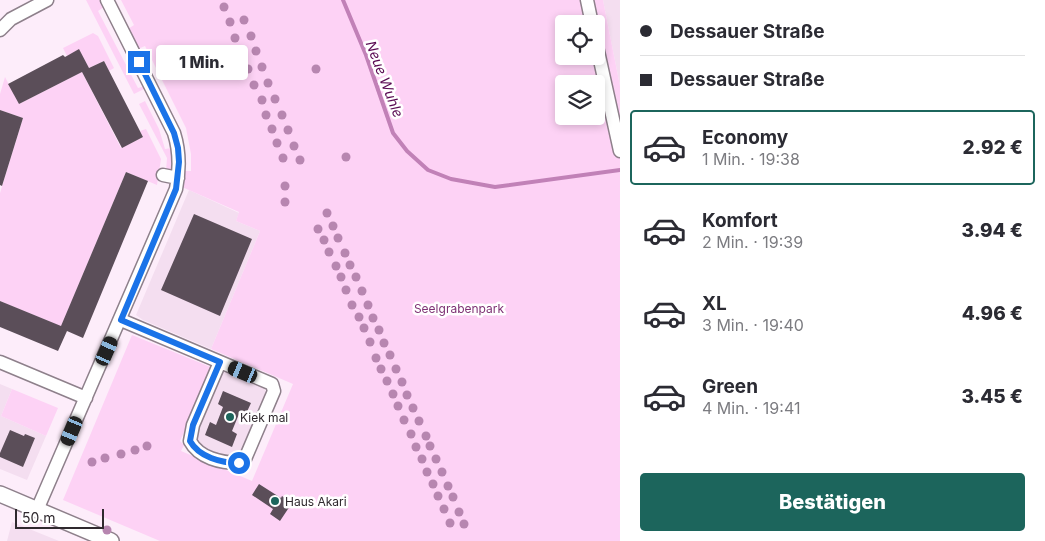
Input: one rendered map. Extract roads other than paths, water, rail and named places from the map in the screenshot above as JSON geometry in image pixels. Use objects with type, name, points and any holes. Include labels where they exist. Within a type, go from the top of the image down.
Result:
[{"type":"main road","points":[[0,494],[38,510],[87,536],[111,541]]},
{"type":"street","points":[[0,30],[11,19],[47,0]]},
{"type":"street","points":[[38,510],[121,320],[176,189],[178,178],[178,148],[172,126],[107,0]]},
{"type":"street","points":[[587,0],[590,15]]},
{"type":"street","points":[[601,65],[619,148]]},
{"type":"street","points":[[162,175],[178,178]]},
{"type":"street","points":[[121,320],[272,384],[274,391],[244,459],[239,463],[217,460],[202,454],[194,448],[190,441],[193,425],[220,362]]},
{"type":"street","points":[[0,362],[86,398]]},
{"type":"waterway","name":"Neue Wuhle","points":[[343,0],[366,55],[393,133],[407,151],[428,170],[451,179],[495,187],[620,170]]},
{"type":"place","name":"Kiek mal","points":[[230,417]]},
{"type":"place","name":"Haus Akari","points":[[275,501]]},
{"type":"park label","name":"Seelgrabenpark","points":[[459,308]]}]
